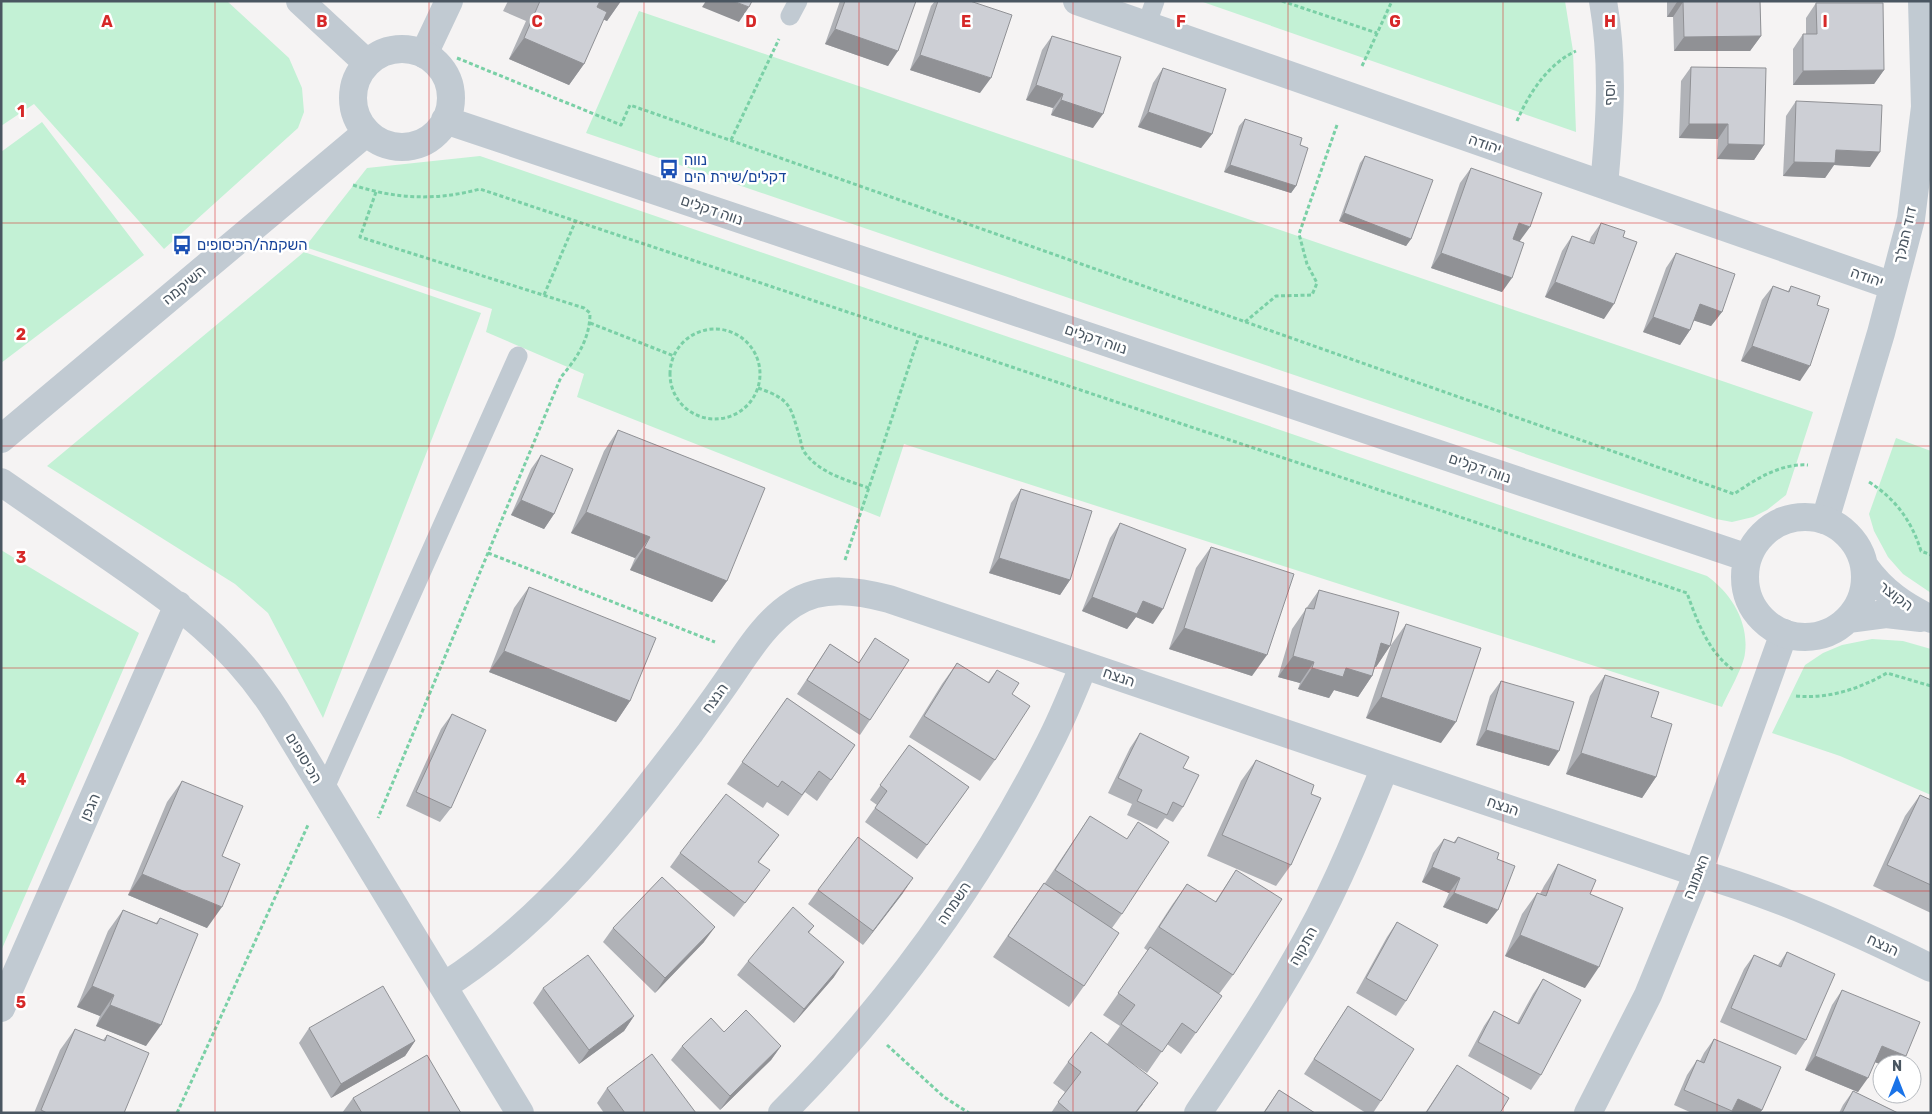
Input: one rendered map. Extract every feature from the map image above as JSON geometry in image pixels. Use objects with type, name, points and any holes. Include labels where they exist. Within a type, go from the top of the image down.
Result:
[{"type":"street","points":[[300,1],[367,63]]},
{"type":"street","points":[[426,50],[449,1]]},
{"type":"street","name":"יהודה","points":[[1077,1],[1150,13],[1348,96],[1893,286]]},
{"type":"street","name":"יוסף","points":[[1603,1],[1611,78],[1610,130],[1604,185]]},
{"type":"street","name":"דוד המלך","points":[[1825,520],[1911,219],[1925,107],[1922,1]]},
{"type":"street","points":[[394,50],[426,50],[448,82],[450,105],[445,120],[430,137],[409,146],[394,146],[373,137],[358,120],[353,98],[355,82],[367,63],[379,54],[394,50]]},
{"type":"street","name":"נווה דקלים","points":[[445,120],[1748,558]]},
{"type":"street","name":"השיקמה","points":[[1,439],[367,132]]},
{"type":"street","name":"הכיסופים","points":[[1,482],[178,605],[224,645],[258,685],[520,1113]]},
{"type":"street","points":[[1796,517],[1816,517],[1825,520],[1841,528],[1855,541],[1865,567],[1866,577],[1863,596],[1855,612],[1834,630],[1816,636],[1784,634],[1770,626],[1751,605],[1745,577],[1748,558],[1756,541],[1778,523],[1796,517]]},
{"type":"street","name":"הקוצר","points":[[1865,567],[1879,585],[1893,597],[1931,620]]},
{"type":"street","name":"הנצח","points":[[444,986],[473,968],[502,945],[563,887],[626,815],[691,731],[770,623],[789,607],[808,596],[835,591],[862,592],[889,599],[1698,873],[1734,883],[1813,914],[1931,968]]},
{"type":"street","name":"הגפן","points":[[1,1008],[178,605]]},
{"type":"street","name":"הקוצר","points":[[1848,619],[1886,614],[1905,615],[1931,620]]},
{"type":"street","name":"האמונה","points":[[1588,1113],[1648,995],[1698,873],[1766,689],[1784,634]]},
{"type":"street","name":"השמחה","points":[[782,1113],[811,1084],[864,1024],[916,958],[965,888],[1010,815],[1050,741],[1084,665]]},
{"type":"street","name":"התקוה","points":[[1198,1113],[1257,1024],[1309,936],[1353,848],[1385,766]]},
{"type":"lane","points":[[324,790],[518,356]]},
{"type":"path","points":[[1282,1],[1377,33]]},
{"type":"path","points":[[1245,322],[1276,296],[1312,295],[1317,283],[1306,264],[1299,234],[1348,96],[1392,1]]},
{"type":"path","points":[[731,140],[794,9]]},
{"type":"path","points":[[1506,151],[1528,99],[1548,72],[1571,54],[1584,48],[1608,42]]},
{"type":"path","points":[[426,50],[621,125],[630,105],[1734,494],[1757,478],[1780,469],[1804,465],[1840,469],[1871,483],[1889,497],[1904,513],[1915,532],[1921,551],[1931,555]]},
{"type":"path","points":[[320,171],[364,188],[410,197],[444,197],[480,188],[1687,593],[1698,624],[1713,649],[1731,669],[1752,683],[1766,689],[1798,696],[1822,696],[1845,692],[1867,684],[1887,673],[1931,686]]},
{"type":"path","points":[[544,295],[576,220]]},
{"type":"path","points":[[590,323],[674,356]]},
{"type":"path","points":[[715,329],[729,332],[747,343],[755,354],[760,367],[758,388],[752,401],[736,414],[715,420],[700,417],[683,406],[672,388],[670,374],[674,356],[683,343],[700,332],[715,329]]},
{"type":"path","points":[[835,591],[919,336]]},
{"type":"path","points":[[758,388],[777,395],[790,407],[804,452],[820,467],[833,475],[869,488]]},
{"type":"path","points":[[488,553],[746,654]]},
{"type":"path","points":[[178,1113],[324,790]]},
{"type":"path","points":[[864,1024],[944,1097],[969,1113]]},
{"type":"green space","points":[[1,1],[227,1],[289,58],[302,88],[304,112],[298,128],[164,249],[34,104],[1,126]]},
{"type":"green space","points":[[1200,1],[1565,1],[1573,51],[1576,132]]},
{"type":"green space","points":[[639,11],[1813,412],[1786,495],[1767,510],[1753,517],[1732,522],[1716,519],[586,133]]},
{"type":"green space","points":[[42,122],[144,255],[1,363],[1,152]]},
{"type":"green space","points":[[480,156],[1707,576],[1724,591],[1741,619],[1746,641],[1742,665],[1722,707],[904,444],[880,517],[577,397],[584,374],[486,332],[492,309],[305,247],[367,168]]},
{"type":"green space","points":[[304,252],[481,313],[323,718],[268,613],[235,584],[47,466]]},
{"type":"green space","points":[[1896,438],[1931,451],[1931,593],[1903,574],[1888,557],[1874,531],[1869,514]]},
{"type":"green space","points":[[1,550],[139,633],[1,951]]},
{"type":"green space","points":[[1872,639],[1903,641],[1931,649],[1931,795],[1840,756],[1772,733],[1805,665],[1823,653],[1842,645]]},
{"type":"building","points":[[540,1],[600,1],[597,7],[607,12],[584,64],[524,38]]},
{"type":"building","points":[[733,1],[752,1],[749,7]]},
{"type":"building","points":[[845,1],[916,1],[898,51],[835,29]]},
{"type":"building","points":[[938,1],[970,1],[1012,15],[991,78],[920,55]]},
{"type":"building","points":[[1677,1],[1760,1],[1761,36],[1684,37],[1683,2]]},
{"type":"building","points":[[1816,3],[1883,3],[1884,70],[1803,71],[1803,34],[1817,34]]},
{"type":"building","points":[[1052,36],[1121,57],[1103,114],[1061,100],[1063,94],[1036,85]]},
{"type":"building","points":[[1691,67],[1766,68],[1764,145],[1728,144],[1728,124],[1689,124]]},
{"type":"building","points":[[1163,68],[1226,89],[1212,134],[1148,112]]},
{"type":"building","points":[[1796,101],[1882,105],[1880,152],[1836,150],[1835,163],[1794,162]]},
{"type":"building","points":[[1245,119],[1302,138],[1300,145],[1308,148],[1296,186],[1230,165]]},
{"type":"building","points":[[1365,156],[1433,180],[1411,239],[1344,213]]},
{"type":"building","points":[[1471,168],[1542,193],[1530,227],[1519,223],[1513,239],[1524,243],[1512,278],[1441,253]]},
{"type":"building","points":[[1601,223],[1625,231],[1623,237],[1637,242],[1614,304],[1555,282],[1572,236],[1594,244]]},
{"type":"building","points":[[1676,253],[1735,274],[1722,312],[1700,304],[1690,330],[1653,317]]},
{"type":"building","points":[[1773,286],[1789,292],[1791,286],[1820,296],[1817,305],[1829,309],[1810,366],[1752,346]]},
{"type":"building","points":[[618,430],[765,488],[727,581],[644,548],[650,537],[586,512]]},
{"type":"building","points":[[541,455],[573,469],[554,514],[521,500]]},
{"type":"building","points":[[1021,489],[1092,511],[1070,580],[999,558]]},
{"type":"building","points":[[1120,523],[1186,549],[1163,609],[1143,601],[1137,614],[1092,597]]},
{"type":"building","points":[[1211,547],[1294,574],[1267,655],[1184,628]]},
{"type":"building","points":[[529,587],[656,638],[630,701],[504,651]]},
{"type":"building","points":[[1319,590],[1399,612],[1390,646],[1381,643],[1372,676],[1346,668],[1343,677],[1312,668],[1314,662],[1293,656],[1306,608],[1314,609]]},
{"type":"building","points":[[1406,624],[1481,648],[1456,722],[1381,697]]},
{"type":"building","points":[[875,638],[909,660],[870,720],[807,680],[830,644],[859,663]]},
{"type":"building","points":[[957,663],[989,683],[997,670],[1019,683],[1012,694],[1030,706],[995,760],[924,716]]},
{"type":"building","points":[[1605,675],[1659,692],[1651,717],[1672,724],[1656,777],[1581,753]]},
{"type":"building","points":[[1501,681],[1574,702],[1559,751],[1486,730]]},
{"type":"building","points":[[787,698],[855,745],[831,780],[819,771],[802,795],[782,781],[778,787],[742,762]]},
{"type":"building","points":[[452,714],[486,730],[451,808],[416,792]]},
{"type":"building","points":[[1140,733],[1189,757],[1183,768],[1199,775],[1183,807],[1173,802],[1167,815],[1137,801],[1142,790],[1118,778]]},
{"type":"building","points":[[909,745],[969,787],[927,845],[875,808],[887,791],[880,785]]},
{"type":"building","points":[[1256,760],[1314,785],[1311,794],[1321,798],[1291,865],[1222,835]]},
{"type":"building","points":[[182,781],[243,806],[222,856],[240,864],[222,907],[142,874]]},
{"type":"building","points":[[726,794],[779,835],[758,862],[770,870],[745,903],[680,853]]},
{"type":"building","points":[[1920,795],[1931,800],[1931,885],[1887,865]]},
{"type":"building","points":[[1090,816],[1127,839],[1138,822],[1169,842],[1122,914],[1055,870]]},
{"type":"building","points":[[858,837],[913,878],[873,931],[818,890]]},
{"type":"building","points":[[1458,837],[1499,853],[1497,859],[1515,866],[1498,910],[1454,893],[1460,878],[1432,867],[1444,839],[1455,843]]},
{"type":"building","points":[[1558,864],[1596,880],[1590,894],[1623,908],[1599,967],[1520,935],[1537,893],[1546,896]]},
{"type":"building","points":[[1236,870],[1282,899],[1233,975],[1159,927],[1187,884],[1216,902]]},
{"type":"building","points":[[662,877],[715,927],[665,978],[613,928]]},
{"type":"building","points":[[1044,883],[1119,933],[1084,986],[1008,936]]},
{"type":"building","points":[[793,907],[814,926],[808,932],[844,962],[804,1009],[748,961]]},
{"type":"building","points":[[123,910],[157,924],[160,918],[198,934],[161,1025],[110,1005],[114,995],[92,986]]},
{"type":"building","points":[[1397,922],[1438,945],[1406,1001],[1366,978]]},
{"type":"building","points":[[1150,947],[1222,996],[1196,1033],[1182,1023],[1162,1052],[1121,1024],[1135,1005],[1118,993]]},
{"type":"building","points":[[1787,952],[1835,974],[1806,1040],[1731,1008],[1754,955],[1781,967]]},
{"type":"building","points":[[588,955],[634,1016],[589,1050],[543,988]]},
{"type":"building","points":[[1543,979],[1581,1000],[1541,1075],[1478,1042],[1494,1011],[1519,1024]]},
{"type":"building","points":[[383,986],[415,1041],[341,1084],[309,1028]]},
{"type":"building","points":[[1842,990],[1920,1022],[1907,1054],[1901,1054],[1882,1046],[1878,1054],[1872,1054],[1872,1069],[1868,1078],[1815,1056]]},
{"type":"building","points":[[1348,1006],[1414,1049],[1381,1101],[1314,1059]]},
{"type":"building","points":[[746,1010],[781,1046],[730,1096],[682,1046],[711,1018],[724,1032]]},
{"type":"building","points":[[75,1029],[105,1041],[107,1035],[149,1053],[124,1113],[47,1113],[41,1110]]},
{"type":"building","points":[[1091,1032],[1158,1083],[1135,1113],[1071,1113],[1058,1102],[1081,1072],[1068,1062]]},
{"type":"building","points":[[1714,1039],[1781,1067],[1762,1110],[1738,1099],[1732,1111],[1684,1090],[1697,1060],[1704,1063]]},
{"type":"building","points":[[652,1054],[696,1113],[625,1113],[607,1088]]},
{"type":"building","points":[[427,1055],[461,1113],[362,1113],[353,1098]]},
{"type":"building","points":[[1457,1065],[1509,1098],[1500,1113],[1426,1113]]},
{"type":"building","points":[[1279,1090],[1315,1113],[1264,1113]]},
{"type":"building","points":[[1853,1091],[1872,1100],[1872,1104],[1880,1104],[1898,1113],[1842,1113]]},
{"type":"place","name":"נווה דקלים/שירת הים","points":[[669,169]]},
{"type":"place","name":"השקמה/הכיסופים","points":[[182,245]]}]
